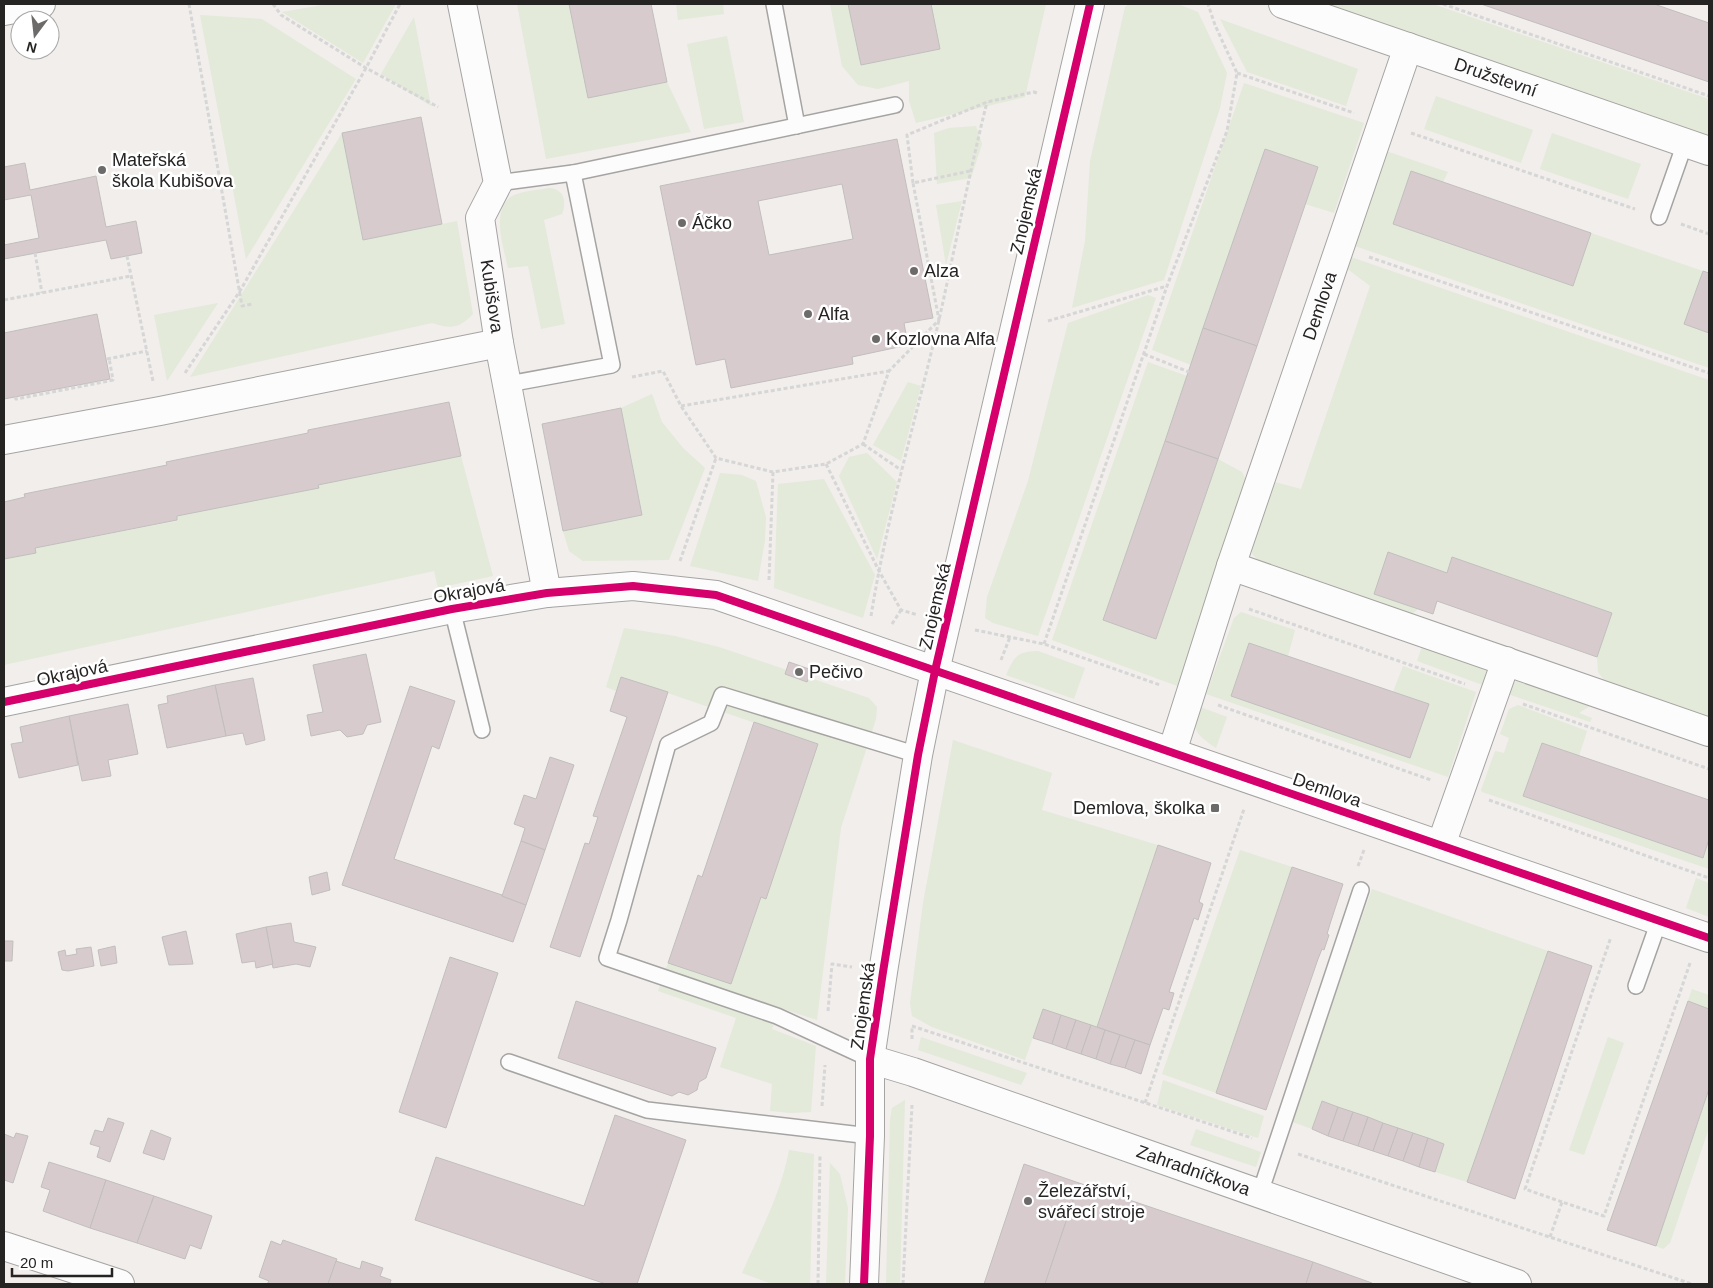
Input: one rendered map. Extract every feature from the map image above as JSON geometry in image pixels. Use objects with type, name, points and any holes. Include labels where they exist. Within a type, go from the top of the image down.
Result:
[{"type":"street","points":[[4,11],[41,4]]},
{"type":"street","points":[[462,4],[498,183]]},
{"type":"street","name":"Znojemská","points":[[864,1284],[870,1136],[870,1059],[918,754],[935,671],[1090,4]]},
{"type":"street","name":"Družstevní","points":[[1283,4],[1697,147]]},
{"type":"street","name":"Demlova","points":[[1172,752],[1231,566],[1408,47]]},
{"type":"street","name":"Kubišova","points":[[498,183],[480,218],[499,343],[547,593]]},
{"type":"street","points":[[4,440],[160,411],[499,343]]},
{"type":"street","points":[[1231,566],[1709,732]]},
{"type":"street","name":"Okrajová","points":[[4,702],[452,609],[547,593],[633,586],[716,596],[935,671]]},
{"type":"street","points":[[1441,845],[1506,661]]},
{"type":"street","name":"Demlova","points":[[935,671],[1705,936]]},
{"type":"street","name":"Zahradníčkova","points":[[870,1059],[913,1072],[1518,1284]]},
{"type":"street","points":[[4,1246],[120,1284]]},
{"type":"lane","points":[[774,4],[797,126]]},
{"type":"lane","points":[[498,183],[573,173],[895,105]]},
{"type":"lane","points":[[1659,217],[1697,147]]},
{"type":"lane","points":[[508,384],[612,365],[573,173]]},
{"type":"lane","points":[[452,609],[482,730]]},
{"type":"lane","points":[[870,1059],[777,1016],[607,958],[668,744],[711,723],[722,696],[918,754]]},
{"type":"lane","points":[[1260,1194],[1361,890]]},
{"type":"lane","points":[[1636,986],[1659,921]]},
{"type":"lane","points":[[509,1062],[646,1110],[870,1136]]},
{"type":"path","points":[[189,4],[242,306],[253,304]]},
{"type":"path","points":[[273,4],[281,15],[366,68],[438,107]]},
{"type":"path","points":[[160,411],[240,291],[400,4]]},
{"type":"path","points":[[1208,4],[1215,25],[1237,73],[1227,131],[1167,286],[1044,644],[1709,878]]},
{"type":"path","points":[[1443,4],[1709,96]]},
{"type":"path","points":[[1237,73],[1709,234]]},
{"type":"path","points":[[939,320],[907,134],[987,102],[1034,92],[1068,98]]},
{"type":"path","points":[[871,616],[901,470],[939,320],[970,172],[987,102]]},
{"type":"path","points":[[914,183],[970,172]]},
{"type":"path","points":[[1340,247],[1709,373]]},
{"type":"path","points":[[35,253],[42,293]]},
{"type":"path","points":[[127,256],[160,411]]},
{"type":"path","points":[[4,300],[131,276]]},
{"type":"path","points":[[1014,331],[1167,286]]},
{"type":"path","points":[[624,378],[663,371],[681,406],[716,458],[773,472],[826,464],[863,444],[889,371],[939,320]]},
{"type":"path","points":[[15,397],[16,399],[113,380],[108,358],[147,351]]},
{"type":"path","points":[[1144,354],[1189,372]]},
{"type":"path","points":[[681,406],[889,371]]},
{"type":"path","points":[[863,444],[901,470]]},
{"type":"path","points":[[670,589],[716,458]]},
{"type":"path","points":[[826,464],[879,571],[901,610]]},
{"type":"path","points":[[767,613],[773,472]]},
{"type":"path","points":[[1146,1103],[1234,837]]},
{"type":"path","points":[[1621,908],[1525,1189],[1562,1202],[1604,1216],[1705,936]]},
{"type":"path","points":[[903,1284],[913,1072],[912,1026],[1692,1284]]},
{"type":"path","points":[[1550,1237],[1562,1202]]},
{"type":"green space","points":[[328,4],[396,4],[363,63],[282,12]]},
{"type":"green space","points":[[517,4],[569,4],[588,97],[667,82],[691,132],[546,159]]},
{"type":"green space","points":[[676,4],[723,4],[724,14],[678,20]]},
{"type":"green space","points":[[830,4],[848,4],[861,65],[940,49],[931,4],[1046,4],[1025,97],[916,123],[909,101],[909,81],[878,89],[858,85],[842,66]]},
{"type":"green space","points":[[1129,4],[1178,4],[1198,12],[1227,73],[1220,108],[1164,280],[1072,308],[1085,241],[1090,161],[1125,7]]},
{"type":"green space","points":[[1324,4],[1433,4],[1709,99],[1709,136]]},
{"type":"green space","points":[[200,15],[262,19],[356,79],[246,259]]},
{"type":"green space","points":[[414,17],[431,106],[381,74]]},
{"type":"green space","points":[[1220,19],[1358,69],[1346,106],[1247,72]]},
{"type":"green space","points":[[727,36],[744,122],[704,129],[687,44]]},
{"type":"green space","points":[[1244,83],[1364,123],[1334,213],[1305,204],[1318,167],[1265,149],[1191,365],[1152,350]]},
{"type":"green space","points":[[1436,96],[1533,130],[1521,163],[1424,129]]},
{"type":"green space","points":[[976,126],[982,144],[971,178],[937,184],[934,133],[949,128]]},
{"type":"green space","points":[[342,133],[363,240],[457,221],[473,314],[459,325],[449,327],[432,323],[190,377]]},
{"type":"green space","points":[[1552,133],[1641,164],[1628,199],[1540,169]]},
{"type":"green space","points":[[1386,151],[1448,172],[1443,182],[1411,172],[1393,224],[1572,286],[1591,233],[1703,271],[1685,324],[1709,333],[1709,368],[1352,245]]},
{"type":"green space","points":[[549,188],[561,193],[564,200],[562,214],[544,220],[565,324],[541,329],[528,266],[508,268],[500,228],[500,218],[506,201],[514,195]]},
{"type":"green space","points":[[962,201],[946,265],[936,205]]},
{"type":"green space","points":[[1348,256],[1709,380],[1709,721],[1607,684],[1598,672],[1597,657],[1612,613],[1452,558],[1447,573],[1389,553],[1418,609],[1408,617],[1267,569],[1252,554],[1252,535],[1271,481],[1301,489],[1370,286],[1345,267]]},
{"type":"green space","points":[[1148,295],[1156,298],[1038,636],[993,623],[985,618],[987,597],[1028,481],[1068,323]]},
{"type":"green space","points":[[218,303],[167,381],[154,315]]},
{"type":"green space","points":[[1148,362],[1187,376],[1103,620],[1156,639],[1218,459],[1242,472],[1248,484],[1180,687],[1052,640]]},
{"type":"green space","points":[[908,382],[921,386],[901,461],[873,445]]},
{"type":"green space","points":[[652,394],[662,422],[683,448],[705,468],[669,560],[583,561],[569,551],[563,531],[642,515],[621,408]]},
{"type":"green space","points":[[867,453],[897,482],[877,559],[839,476],[849,457]]},
{"type":"green space","points":[[461,456],[493,576],[438,588],[434,571],[4,665],[4,559],[36,553],[35,548],[177,521],[177,516],[319,488],[318,485]]},
{"type":"green space","points":[[720,473],[742,475],[756,481],[766,517],[765,540],[758,581],[690,566]]},
{"type":"green space","points":[[824,479],[875,575],[863,618],[774,588],[778,484]]},
{"type":"green space","points":[[1241,612],[1295,630],[1288,656],[1249,643],[1231,696],[1410,758],[1429,705],[1393,692],[1403,666],[1476,692],[1448,777],[1206,694],[1234,618]]},
{"type":"green space","points":[[624,628],[675,636],[719,647],[869,698],[877,707],[876,719],[841,828],[817,1020],[780,1008],[772,1029],[816,1046],[811,1112],[790,1113],[770,1111],[772,1084],[720,1067],[736,1018],[658,991],[668,963],[731,984],[761,897],[766,898],[817,744],[621,677],[616,691],[606,687]]},
{"type":"green space","points":[[1428,645],[1487,668],[1490,682],[1488,687],[1417,661],[1422,647]]},
{"type":"green space","points":[[1038,651],[1085,668],[1074,699],[1006,675],[1017,656],[1025,652]]},
{"type":"green space","points":[[1529,678],[1596,702],[1579,713],[1592,718],[1590,722],[1505,693],[1516,681]]},
{"type":"green space","points":[[1195,705],[1227,717],[1216,748],[1197,731],[1194,720]]},
{"type":"green space","points":[[1518,705],[1587,731],[1579,756],[1542,743],[1523,796],[1702,858],[1709,839],[1709,869],[1482,792],[1481,790],[1495,751],[1504,753],[1509,738],[1500,734],[1509,709]]},
{"type":"green space","points":[[953,740],[1052,773],[1042,810],[1158,845],[1097,1027],[1043,1009],[1025,1060],[932,1027],[912,1016],[910,1003],[923,903]]},
{"type":"green space","points":[[1240,850],[1292,867],[1216,1093],[1162,1074]]},
{"type":"green space","points":[[1696,878],[1709,883],[1709,917],[1686,908]]},
{"type":"green space","points":[[1372,889],[1548,951],[1467,1182],[1435,1172],[1444,1144],[1322,1101],[1312,1129],[1290,1121]]},
{"type":"green space","points":[[1692,989],[1709,995],[1709,1009],[1688,1001]]},
{"type":"green space","points":[[921,1037],[1027,1073],[1021,1085],[918,1050]]},
{"type":"green space","points":[[1608,1037],[1624,1043],[1584,1155],[1569,1150]]},
{"type":"green space","points":[[1163,1080],[1264,1116],[1258,1138],[1157,1105]]},
{"type":"green space","points":[[1709,1090],[1709,1128],[1670,1243],[1663,1249],[1656,1246]]},
{"type":"green space","points":[[905,1100],[900,1284],[886,1284],[890,1120],[892,1108]]},
{"type":"green space","points":[[1196,1129],[1261,1152],[1256,1167],[1190,1145]]},
{"type":"green space","points":[[789,1150],[814,1154],[810,1284],[772,1284],[742,1273],[763,1228],[781,1182]]},
{"type":"green space","points":[[830,1163],[840,1174],[848,1208],[845,1284],[826,1284]]},
{"type":"building","points":[[569,4],[651,4],[667,82],[588,98]]},
{"type":"building","points":[[848,4],[931,4],[940,49],[861,65]]},
{"type":"building","points":[[1481,4],[1654,4],[1709,23],[1709,82]]},
{"type":"building","points":[[421,117],[442,224],[363,240],[342,133]]},
{"type":"building","points":[[897,139],[933,318],[904,323],[908,345],[852,357],[853,364],[731,388],[725,359],[696,365],[660,186]],"holes":[[[842,184],[853,239],[769,255],[758,201]]]},
{"type":"building","points":[[1265,149],[1318,167],[1257,346],[1203,328]]},
{"type":"building","points":[[25,163],[30,190],[96,176],[106,227],[136,221],[142,253],[111,259],[106,240],[4,259],[4,245],[39,238],[31,195],[4,200],[4,167]]},
{"type":"building","points":[[1411,171],[1591,233],[1573,286],[1393,224]]},
{"type":"building","points":[[1703,271],[1709,273],[1709,333],[1684,324]]},
{"type":"building","points":[[97,314],[110,379],[4,399],[4,333]]},
{"type":"building","points":[[1203,328],[1257,346],[1218,459],[1165,441]]},
{"type":"building","points":[[449,402],[461,456],[318,485],[319,488],[177,516],[177,520],[35,548],[36,553],[4,559],[4,502],[25,497],[24,494],[167,465],[166,462],[308,433],[308,430]]},
{"type":"building","points":[[621,408],[642,515],[563,531],[542,424]]},
{"type":"building","points":[[1165,441],[1218,459],[1156,639],[1103,620]]},
{"type":"building","points":[[1388,552],[1447,573],[1452,557],[1612,613],[1597,657],[1437,601],[1433,614],[1374,594]]},
{"type":"building","points":[[1249,643],[1429,704],[1410,758],[1231,696]]},
{"type":"building","points":[[366,654],[381,722],[367,725],[363,734],[347,737],[340,730],[311,736],[307,715],[323,712],[313,665]]},
{"type":"building","name":"Pečivo","points":[[789,662],[812,670],[807,682],[785,674]]},
{"type":"building","points":[[621,677],[668,692],[580,957],[550,947],[585,843],[589,844],[598,817],[593,816],[627,717],[610,711]]},
{"type":"building","points":[[253,678],[265,740],[246,745],[243,733],[226,736],[215,685]]},
{"type":"building","points":[[215,685],[226,736],[167,748],[158,705],[168,703],[167,696]]},
{"type":"building","points":[[410,686],[455,701],[439,749],[432,746],[394,859],[502,895],[526,905],[513,942],[342,885]]},
{"type":"building","points":[[128,704],[138,754],[108,760],[111,776],[82,781],[69,716]]},
{"type":"building","points":[[69,716],[78,765],[19,778],[11,744],[23,742],[20,727]]},
{"type":"building","points":[[754,722],[818,744],[766,899],[761,897],[731,984],[668,963],[698,875],[702,877]]},
{"type":"building","points":[[1542,743],[1709,800],[1709,839],[1703,858],[1523,796]]},
{"type":"building","points":[[550,757],[574,765],[545,850],[521,841],[525,828],[514,824],[524,795],[536,799]]},
{"type":"building","points":[[521,841],[545,850],[526,905],[502,896]]},
{"type":"building","points":[[1158,845],[1211,863],[1199,902],[1203,904],[1198,920],[1194,918],[1169,992],[1174,993],[1169,1010],[1163,1008],[1150,1045],[1097,1027]]},
{"type":"building","points":[[1292,867],[1343,884],[1327,934],[1329,935],[1324,950],[1322,949],[1318,959],[1266,1110],[1216,1093]]},
{"type":"building","points":[[327,872],[330,890],[312,895],[309,877]]},
{"type":"building","points":[[291,923],[294,942],[316,947],[310,967],[296,964],[273,968],[266,927]]},
{"type":"building","points":[[266,927],[273,964],[256,968],[255,961],[242,963],[236,934]]},
{"type":"building","points":[[186,931],[193,964],[169,965],[162,937]]},
{"type":"building","points":[[4,941],[13,941],[12,961],[4,961]]},
{"type":"building","points":[[115,946],[117,963],[101,966],[98,950]]},
{"type":"building","points":[[91,947],[94,966],[68,971],[62,970],[58,952],[65,950],[66,956],[77,954],[76,949]]},
{"type":"building","points":[[1548,951],[1592,966],[1515,1199],[1467,1182]]},
{"type":"building","points":[[450,957],[498,973],[446,1128],[399,1112]]},
{"type":"building","points":[[576,1001],[716,1048],[706,1078],[699,1082],[697,1090],[688,1095],[679,1092],[672,1096],[558,1058]]},
{"type":"building","points":[[1688,1001],[1709,1009],[1709,1089],[1656,1246],[1607,1230]]},
{"type":"building","points":[[1043,1009],[1061,1015],[1052,1044],[1033,1038]]},
{"type":"building","points":[[1061,1015],[1076,1020],[1066,1049],[1052,1044]]},
{"type":"building","points":[[1076,1020],[1091,1025],[1081,1054],[1066,1049]]},
{"type":"building","points":[[1091,1025],[1105,1030],[1096,1059],[1081,1054]]},
{"type":"building","points":[[1105,1030],[1120,1035],[1110,1064],[1096,1059]]},
{"type":"building","points":[[1120,1035],[1135,1040],[1125,1068],[1110,1064]]},
{"type":"building","points":[[1135,1040],[1150,1045],[1141,1074],[1125,1068]]},
{"type":"building","points":[[1322,1101],[1338,1107],[1328,1136],[1312,1129]]},
{"type":"building","points":[[1338,1107],[1353,1112],[1343,1141],[1328,1136]]},
{"type":"building","points":[[1353,1112],[1368,1117],[1358,1146],[1343,1141]]},
{"type":"building","points":[[615,1115],[686,1140],[637,1284],[606,1284],[415,1220],[436,1157],[584,1206]]},
{"type":"building","points":[[1368,1117],[1383,1123],[1373,1151],[1358,1146]]},
{"type":"building","points":[[108,1118],[124,1123],[110,1162],[97,1157],[100,1147],[90,1144],[95,1130],[103,1132]]},
{"type":"building","points":[[1383,1123],[1398,1128],[1388,1156],[1373,1151]]},
{"type":"building","points":[[1398,1128],[1413,1133],[1403,1161],[1388,1156]]},
{"type":"building","points":[[151,1130],[171,1138],[164,1160],[143,1153]]},
{"type":"building","points":[[16,1133],[28,1136],[13,1183],[4,1180],[4,1134],[14,1138]]},
{"type":"building","points":[[1413,1133],[1428,1138],[1419,1167],[1403,1161]]},
{"type":"building","points":[[1428,1138],[1444,1144],[1435,1172],[1419,1167]]},
{"type":"building","points":[[49,1162],[106,1180],[90,1228],[43,1211],[50,1190],[41,1187]]},
{"type":"building","points":[[1024,1164],[1079,1183],[1045,1284],[984,1284]]},
{"type":"building","points":[[106,1180],[154,1196],[137,1243],[90,1228]]},
{"type":"building","points":[[1079,1183],[1313,1262],[1306,1284],[1045,1284]]},
{"type":"building","points":[[154,1196],[212,1216],[201,1249],[190,1245],[185,1259],[137,1243]]},
{"type":"building","points":[[283,1240],[337,1259],[328,1284],[267,1284],[269,1281],[259,1277],[271,1241],[281,1245]]},
{"type":"building","points":[[336,1261],[360,1269],[362,1261],[383,1268],[380,1276],[391,1280],[390,1284],[328,1284]]},
{"type":"building","points":[[1313,1262],[1372,1283],[1372,1284],[1306,1284]]},
{"type":"cycle path","points":[[864,1284],[870,1136],[870,1059],[918,755],[935,671],[1090,4]]},
{"type":"cycle path","points":[[4,702],[452,609],[547,593],[633,586],[716,595],[1709,938]]},
{"type":"place","name":"Mateřská škola Kubišova","points":[[102,170]]},
{"type":"place","name":"Áčko","points":[[682,223]]},
{"type":"place","name":"Alza","points":[[914,271]]},
{"type":"place","name":"Alfa","points":[[808,314]]},
{"type":"place","name":"Kozlovna Alfa","points":[[876,339]]},
{"type":"place","name":"Pečivo","points":[[799,672]]},
{"type":"place","name":"Demlova, školka","points":[[1215,808]]},
{"type":"place","name":"Železářství, svářecí stroje","points":[[1028,1201]]}]
